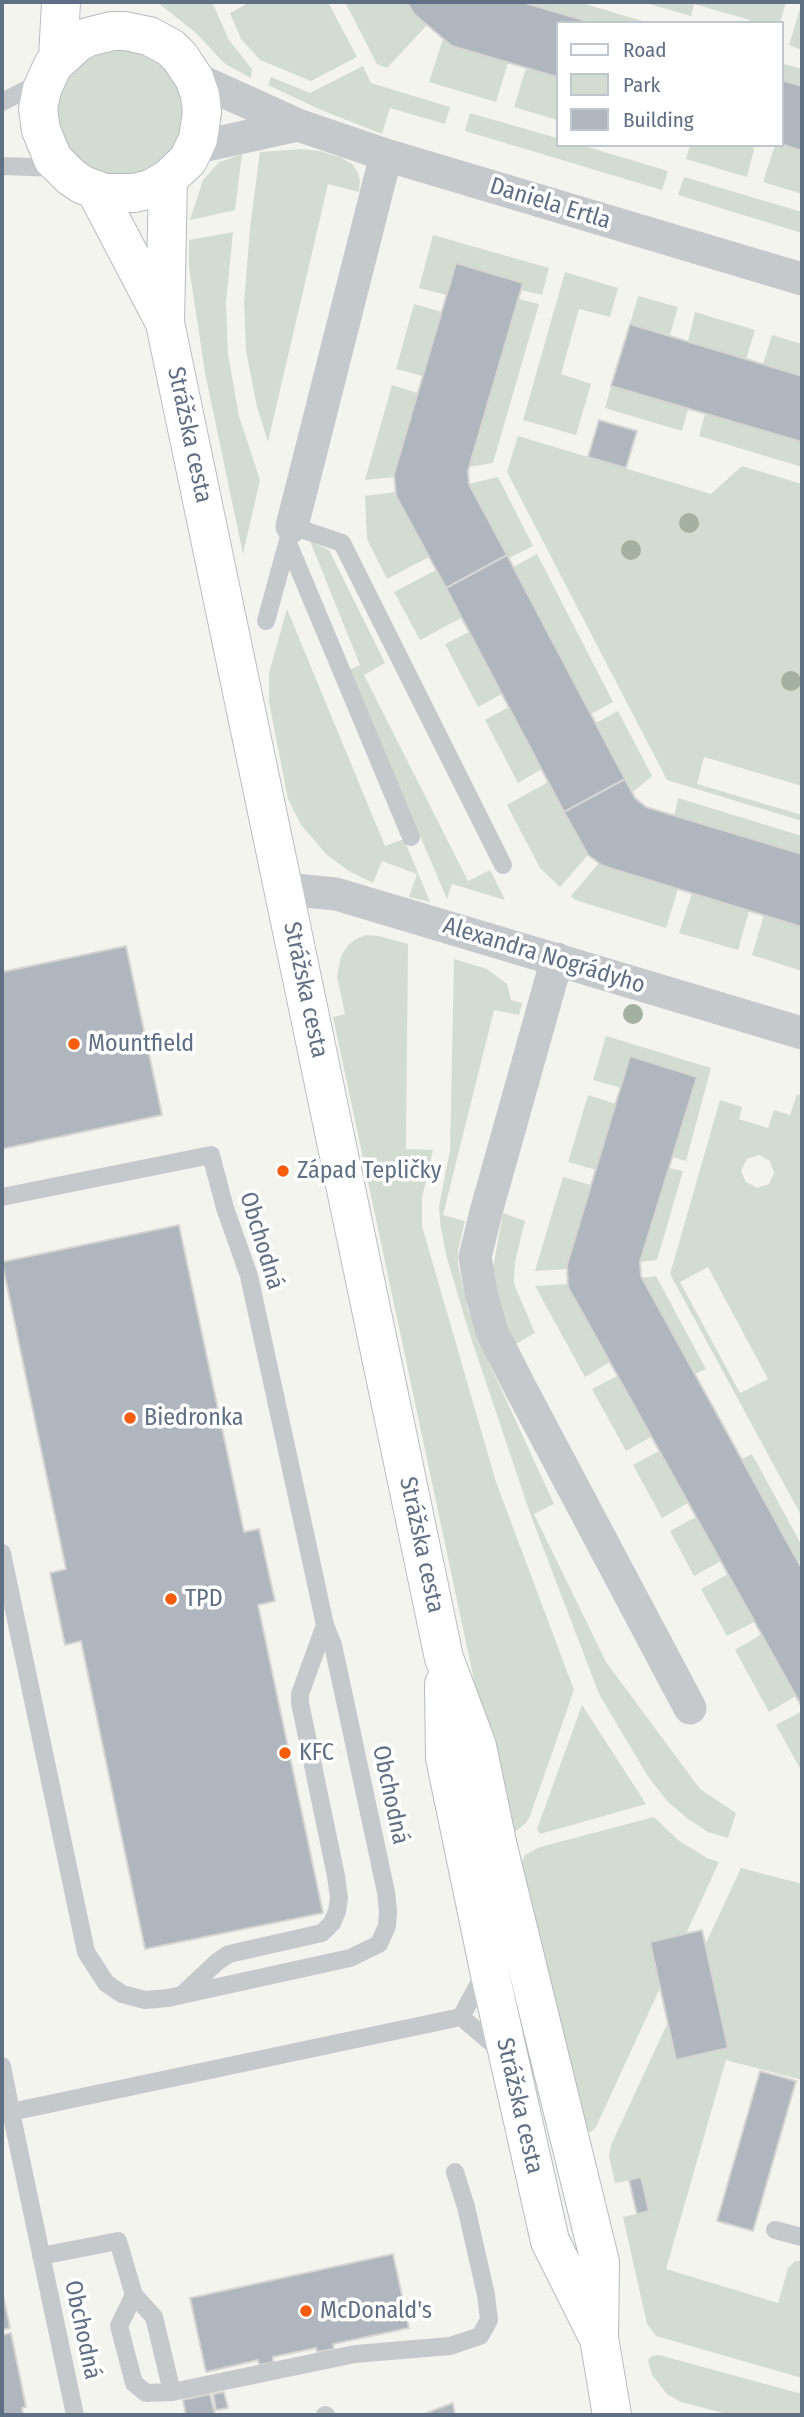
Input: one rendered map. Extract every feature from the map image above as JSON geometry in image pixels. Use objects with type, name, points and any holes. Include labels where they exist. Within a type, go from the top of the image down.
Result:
[{"type":"street","points":[[52,69],[77,43],[88,37],[112,31],[130,17],[149,36],[171,48],[188,66],[194,78],[202,112],[200,131],[188,160],[168,179],[151,189],[134,194],[96,191],[60,168],[48,150],[38,109],[52,69],[61,2]]},
{"type":"street","name":"Daniela Ertla","points":[[194,78],[298,125],[386,155],[802,279]]},
{"type":"street","points":[[194,148],[298,125]]},
{"type":"street","points":[[290,535],[386,155]]},
{"type":"street","name":"Strážska cesta","points":[[168,179],[165,323],[444,1657],[477,1746],[501,1861],[600,2263],[599,2338],[612,2415]]},
{"type":"street","name":"Strážska cesta","points":[[96,191],[165,323]]},
{"type":"street","name":"Alexandra Nográdyho","points":[[284,889],[336,894],[802,1033]]},
{"type":"street","points":[[556,959],[475,1257],[481,1293],[493,1334],[690,1708]]},
{"type":"street","name":"Strážska cesta","points":[[444,1657],[445,1758],[550,2241],[599,2338]]},
{"type":"lane","points":[[2,102],[52,69]]},
{"type":"lane","points":[[2,166],[60,168]]},
{"type":"lane","points":[[266,621],[290,535]]},
{"type":"lane","points":[[290,535],[411,836]]},
{"type":"lane","points":[[290,535],[341,543],[503,865]]},
{"type":"lane","name":"Obchodná","points":[[2,1197],[211,1155],[225,1208],[249,1276],[386,1892],[387,1926],[379,1944],[351,1958],[181,1995],[145,2000],[122,1994],[106,1983],[86,1952],[2,1553]]},
{"type":"lane","points":[[181,1995],[216,1962],[229,1954],[322,1933],[332,1923],[337,1911],[339,1898],[336,1876],[300,1703],[300,1694],[325,1625]]},
{"type":"lane","points":[[461,2017],[488,1965]]},
{"type":"lane","points":[[461,2017],[508,2056]]},
{"type":"lane","points":[[7,2113],[461,2017]]},
{"type":"lane","name":"Obchodná","points":[[2,2066],[7,2113],[75,2415]]},
{"type":"lane","points":[[172,2392],[154,2317],[134,2295],[119,2326],[134,2383],[146,2393],[172,2392],[355,2354],[450,2346],[480,2336],[489,2320],[486,2295],[466,2207],[455,2172]]},
{"type":"lane","points":[[775,2230],[802,2237]]},
{"type":"lane","name":"Obchodná","points":[[41,2256],[118,2241],[134,2295]]},
{"type":"green space","points":[[157,2],[212,2],[229,40],[252,69],[251,78],[225,64],[196,33]]},
{"type":"green space","points":[[250,2],[328,2],[357,57],[311,81],[260,60],[241,39],[230,13]]},
{"type":"green space","points":[[345,2],[407,2],[414,14],[427,25],[387,68],[377,64]]},
{"type":"green space","points":[[522,2],[579,2],[642,21],[585,21]]},
{"type":"green space","points":[[642,2],[786,2],[781,21],[750,21],[694,4],[691,16]]},
{"type":"green space","points":[[802,2],[802,50],[789,45]]},
{"type":"green space","points":[[443,39],[452,46],[508,63],[496,102],[429,82]]},
{"type":"green space","points":[[118,44],[165,63],[183,97],[185,110],[180,136],[166,158],[132,176],[106,176],[72,158],[52,111],[72,64]]},
{"type":"green space","points":[[783,64],[802,69],[802,86],[783,81]]},
{"type":"green space","points":[[363,66],[371,83],[450,107],[445,124],[390,108],[382,134],[268,85],[271,77],[310,93]]},
{"type":"green space","points":[[526,68],[556,77],[556,120],[514,107]]},
{"type":"green space","points":[[470,113],[556,138],[556,147],[588,147],[668,171],[662,190],[465,131]]},
{"type":"green space","points":[[783,145],[802,151],[802,194],[763,182],[774,147],[783,147]]},
{"type":"green space","points":[[689,147],[754,147],[747,177],[686,159]]},
{"type":"green space","points":[[302,149],[320,151],[352,164],[360,181],[359,192],[328,184],[268,442],[257,407],[246,351],[244,303],[250,228],[260,152]]},
{"type":"green space","points":[[242,154],[235,210],[190,220],[203,180],[219,162]]},
{"type":"green space","points":[[684,177],[802,212],[802,233],[678,195]]},
{"type":"green space","points":[[233,232],[226,303],[228,354],[239,416],[260,480],[243,554],[205,373],[189,267],[189,240]]},
{"type":"green space","points":[[433,235],[549,268],[542,295],[521,290],[523,283],[447,295],[419,288]]},
{"type":"green space","points":[[565,272],[618,288],[610,317],[579,309],[561,374],[591,384],[576,435],[523,420]]},
{"type":"green space","points":[[638,296],[678,307],[670,335],[630,324]]},
{"type":"green space","points":[[519,299],[539,304],[493,463],[469,467]]},
{"type":"green space","points":[[414,304],[442,312],[423,376],[396,369]]},
{"type":"green space","points":[[695,312],[755,330],[746,359],[688,341]]},
{"type":"green space","points":[[772,335],[802,344],[802,376],[763,364]]},
{"type":"green space","points":[[392,385],[418,393],[395,477],[365,480]]},
{"type":"green space","points":[[611,386],[688,409],[682,431],[605,408]]},
{"type":"green space","points":[[705,414],[802,442],[802,467],[699,436]]},
{"type":"green space","points":[[518,436],[711,494],[742,466],[802,484],[802,786],[704,757],[697,784],[802,815],[802,821],[667,780],[507,472]]},
{"type":"green space","points":[[498,477],[533,546],[509,558],[469,484]]},
{"type":"green space","points":[[396,492],[429,557],[387,579],[367,539],[365,496]]},
{"type":"green space","points":[[310,541],[329,550],[385,663],[364,675],[468,881],[490,870],[505,900],[452,884],[447,899],[349,670],[360,665]]},
{"type":"green space","points":[[537,554],[613,702],[591,714],[513,567]]},
{"type":"green space","points":[[436,570],[461,618],[420,640],[394,592]]},
{"type":"green space","points":[[287,609],[385,846],[404,839],[430,902],[409,897],[417,874],[382,861],[373,883],[349,871],[327,855],[301,825],[288,799],[269,702],[269,673]]},
{"type":"green space","points":[[469,632],[502,694],[478,707],[445,644]]},
{"type":"green space","points":[[509,707],[542,769],[518,783],[485,720]]},
{"type":"green space","points":[[618,711],[652,776],[633,792],[596,723]]},
{"type":"green space","points":[[548,782],[588,855],[560,887],[540,868],[507,805]]},
{"type":"green space","points":[[678,798],[802,836],[802,854],[674,816]]},
{"type":"green space","points":[[599,863],[678,889],[666,928],[575,900],[571,896]]},
{"type":"green space","points":[[692,893],[749,911],[738,950],[679,933]]},
{"type":"green space","points":[[764,915],[802,927],[802,971],[752,955]]},
{"type":"green space","points":[[367,935],[408,944],[406,1149],[433,1150],[422,1198],[422,1226],[496,1482],[574,1690],[530,1816],[516,1831],[509,1832],[505,1826],[333,1017],[345,1014],[337,977],[341,956],[348,945]]},
{"type":"green space","points":[[454,959],[487,969],[507,984],[511,1000],[522,1003],[519,1015],[494,1010],[443,1215],[465,1221],[458,1250],[458,1264],[468,1310],[486,1356],[554,1504],[534,1514],[606,1662],[700,1789],[736,1813],[728,1838],[708,1832],[667,1801],[647,1775],[599,1694],[531,1516],[468,1329],[446,1255],[439,1206],[450,1151]]},
{"type":"green space","points":[[606,1036],[711,1068],[686,1161],[673,1157],[697,1077],[631,1056],[621,1088],[593,1080]]},
{"type":"green space","points":[[797,1094],[802,1096],[802,1517],[670,1274],[720,1100],[742,1107],[739,1119],[768,1128],[774,1110],[790,1115]],"holes":[[[759,1155],[770,1161],[774,1173],[769,1184],[757,1188],[746,1182],[741,1171],[747,1159]],[[708,1267],[768,1379],[740,1393],[680,1282]]]},
{"type":"green space","points":[[588,1095],[616,1104],[596,1170],[568,1162]]},
{"type":"green space","points":[[669,1168],[683,1171],[657,1260],[640,1262]]},
{"type":"green space","points":[[563,1177],[591,1185],[567,1269],[535,1271]]},
{"type":"green space","points":[[503,1213],[525,1221],[515,1262],[514,1284],[535,1333],[514,1345],[492,1273]]},
{"type":"green space","points":[[656,1276],[706,1369],[695,1374],[642,1278]]},
{"type":"green space","points":[[568,1284],[610,1362],[585,1377],[535,1286]]},
{"type":"green space","points":[[617,1376],[651,1437],[626,1451],[592,1389]]},
{"type":"green space","points":[[659,1451],[688,1503],[662,1518],[633,1465]]},
{"type":"green space","points":[[752,1454],[802,1546],[802,1559],[798,1562],[742,1459]]},
{"type":"green space","points":[[696,1517],[721,1561],[694,1576],[670,1531]]},
{"type":"green space","points":[[728,1574],[754,1622],[727,1636],[701,1589]]},
{"type":"green space","points":[[762,1634],[796,1696],[769,1712],[735,1650]]},
{"type":"green space","points":[[582,1705],[646,1804],[540,1834],[537,1829]]},
{"type":"green space","points":[[802,1711],[802,1772],[776,1725]]},
{"type":"green space","points":[[654,1817],[678,1840],[707,1858],[719,1862],[686,1934],[650,1942],[660,1988],[596,2127],[591,2132],[588,2131],[570,2089],[520,1866],[525,1855],[540,1847]]},
{"type":"green space","points":[[741,1868],[802,1884],[802,2080],[726,2060],[666,2269],[778,2303],[788,2268],[794,2262],[802,2260],[802,2378],[656,2336],[647,2324],[623,2217],[649,2211],[642,2178],[615,2183],[609,2156],[611,2145],[668,2022],[677,2060],[728,2048],[705,1945]]},
{"type":"green space","points":[[659,2355],[802,2394],[802,2415],[731,2415],[681,2402],[667,2394],[652,2375],[648,2360]]},
{"type":"building","points":[[407,2],[522,2],[583,20],[556,21],[556,77],[452,46],[414,14]]},
{"type":"building","points":[[783,81],[802,86],[802,151],[783,145]]},
{"type":"building","points":[[456,263],[523,283],[468,471],[469,484],[507,555],[446,588],[396,496],[394,474]]},
{"type":"building","points":[[630,324],[802,376],[802,442],[611,386]]},
{"type":"building","points":[[599,420],[637,431],[626,468],[588,457]]},
{"type":"building","points":[[507,555],[625,779],[564,812],[446,588]]},
{"type":"building","points":[[625,779],[635,798],[646,807],[802,854],[802,927],[603,866],[588,855],[564,812]]},
{"type":"building","name":"Mountfield","points":[[126,946],[162,1115],[2,1149],[2,972]]},
{"type":"building","points":[[630,1056],[697,1077],[640,1262],[641,1276],[802,1569],[802,1707],[568,1287],[567,1265]]},
{"type":"building","points":[[179,1225],[244,1532],[259,1529],[275,1601],[258,1605],[323,1913],[145,1949],[81,1641],[65,1645],[50,1573],[66,1569],[2,1262]]},
{"type":"building","points":[[702,1930],[728,2048],[676,2060],[650,1942]]},
{"type":"building","points":[[760,2071],[796,2081],[753,2231],[717,2221]]},
{"type":"building","points":[[641,2177],[649,2211],[637,2214],[629,2180]]},
{"type":"building","points":[[393,2254],[409,2328],[333,2344],[334,2349],[317,2352],[316,2348],[273,2357],[273,2362],[259,2365],[258,2360],[206,2372],[190,2298]]},
{"type":"building","points":[[2,2290],[10,2328],[2,2330]]},
{"type":"building","points":[[11,2333],[26,2407],[22,2408],[23,2415],[2,2415],[2,2335]]},
{"type":"building","points":[[224,2392],[228,2408],[216,2410],[213,2394]]},
{"type":"building","points":[[210,2394],[215,2415],[186,2415],[183,2400]]},
{"type":"building","points":[[453,2403],[455,2415],[421,2415]]},
{"type":"place","name":"Mountfield","points":[[74,1044]]},
{"type":"place","name":"Západ Tepličky","points":[[283,1171]]},
{"type":"place","name":"Biedronka","points":[[130,1418]]},
{"type":"place","name":"TPD","points":[[171,1599]]},
{"type":"place","name":"KFC","points":[[285,1753]]},
{"type":"place","name":"McDonald's","points":[[306,2311]]}]
